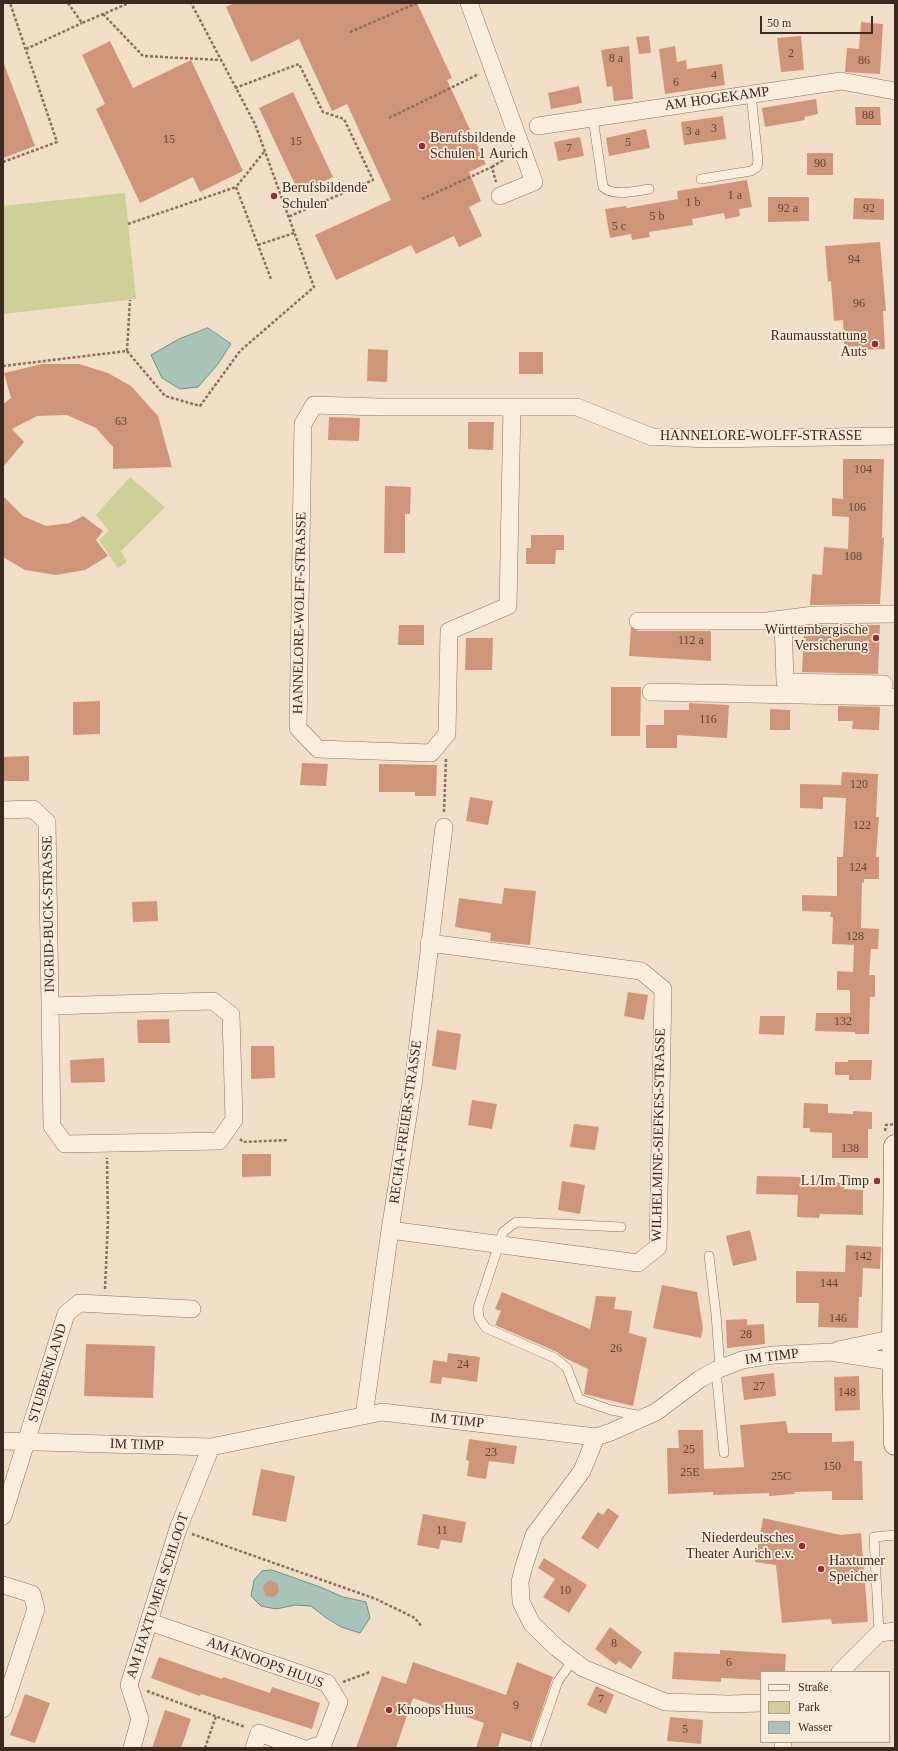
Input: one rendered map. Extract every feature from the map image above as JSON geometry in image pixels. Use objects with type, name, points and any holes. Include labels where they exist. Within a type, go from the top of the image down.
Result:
[{"type":"main road","points":[[895,1146],[895,1444]]},
{"type":"street","points":[[469,3],[534,182],[500,196]]},
{"type":"street","name":"AM HOGEKAMP","points":[[538,126],[841,81],[895,90]]},
{"type":"street","name":"HANNELORE-WOLFF-STRASSE","points":[[447,734],[431,753],[318,749],[298,728],[303,424],[314,405],[395,408],[577,407],[652,437],[707,438],[895,436]]},
{"type":"street","points":[[447,734],[449,631],[508,606],[512,407]]},
{"type":"street","points":[[638,621],[783,620],[814,615],[895,614]]},
{"type":"street","points":[[783,620],[785,682],[884,684]]},
{"type":"street","points":[[651,692],[895,697]]},
{"type":"street","name":"INGRID-BUCK-STRASSE","points":[[3,810],[33,809],[47,822],[52,1126],[65,1144],[219,1141],[234,1120],[231,1015],[213,1001],[51,1006]]},
{"type":"street","name":"RECHA-FREIER-STRASSE","points":[[364,1416],[412,1085],[444,826]]},
{"type":"street","name":"WILHELMINE-SIEFKES-STRASSE","points":[[390,1230],[638,1263],[658,1247],[663,990],[641,971],[429,943]]},
{"type":"street","name":"STUBBENLAND","points":[[3,1516],[66,1314],[80,1304],[192,1309]]},
{"type":"street","points":[[830,1352],[894,1338]]},
{"type":"street","name":"IM TIMP","points":[[3,1441],[211,1447],[382,1412],[596,1437],[656,1412],[700,1379],[718,1369],[742,1360],[773,1354],[830,1352],[894,1362]]},
{"type":"street","points":[[596,1437],[582,1471],[534,1535],[520,1582],[521,1602],[532,1624],[584,1668],[665,1702],[729,1704],[760,1703]]},
{"type":"street","name":"AM HAXTUMER SCHLOOT","points":[[132,1748],[140,1719],[129,1685],[178,1529],[211,1447]]},
{"type":"street","points":[[3,1585],[32,1594],[36,1609],[3,1709]]},
{"type":"street","name":"AM KNOOPS HUUS","points":[[150,1622],[327,1683],[339,1702],[323,1744],[310,1748]]},
{"type":"street","points":[[841,1671],[887,1632]]},
{"type":"street","points":[[256,1740],[302,1748]]},
{"type":"lane","points":[[701,179],[751,170],[757,167],[758,160],[751,94]]},
{"type":"lane","points":[[593,118],[603,187],[607,191],[616,193],[649,189]]},
{"type":"lane","points":[[621,1227],[516,1222],[503,1232],[498,1244],[478,1308],[479,1318],[486,1328],[555,1358],[566,1368],[579,1399],[611,1410],[645,1417]]},
{"type":"lane","points":[[709,1256],[716,1314],[724,1453]]},
{"type":"lane","points":[[887,1632],[874,1537],[895,1535]]},
{"type":"lane","points":[[535,1748],[558,1680],[573,1660]]},
{"type":"path","points":[[3,162],[57,142],[10,3]]},
{"type":"path","points":[[68,3],[82,23]]},
{"type":"path","points":[[26,49],[129,3]]},
{"type":"path","points":[[130,300],[127,351],[165,396],[200,406],[240,351],[314,287],[255,124],[191,3]]},
{"type":"path","points":[[350,32],[417,3]]},
{"type":"path","points":[[103,14],[143,56],[221,60]]},
{"type":"path","points":[[236,88],[299,64],[323,112],[344,119],[373,180],[288,217]]},
{"type":"path","points":[[389,118],[492,67]]},
{"type":"path","points":[[128,224],[236,187],[264,152]]},
{"type":"path","points":[[422,199],[492,167],[500,196]]},
{"type":"path","points":[[236,187],[271,279]]},
{"type":"path","points":[[258,245],[294,233]]},
{"type":"path","points":[[3,366],[127,351]]},
{"type":"path","points":[[444,826],[447,734]]},
{"type":"path","points":[[226,1130],[243,1142],[288,1140]]},
{"type":"path","points":[[104,1305],[108,1220],[107,1144]]},
{"type":"path","points":[[178,1529],[376,1599],[415,1618],[422,1627]]},
{"type":"path","points":[[329,1687],[370,1672]]},
{"type":"path","points":[[129,1685],[216,1716],[256,1740]]},
{"type":"path","points":[[205,1748],[216,1716]]},
{"type":"green space","points":[[125,193],[136,299],[3,314],[3,206]]},
{"type":"green space","points":[[130,477],[165,507],[121,551],[127,562],[118,568],[99,540],[109,531],[96,515]]},
{"type":"water","points":[[208,328],[231,344],[218,364],[198,387],[180,389],[162,378],[151,355],[179,339]]},
{"type":"water","points":[[272,1570],[343,1597],[366,1602],[370,1618],[360,1633],[341,1627],[311,1606],[295,1605],[276,1609],[261,1606],[251,1596],[254,1580],[262,1571]]},
{"type":"building","name":"Berufsbildende Schulen 1 Aurich","points":[[234,3],[417,3],[452,78],[447,80],[486,164],[469,172],[481,201],[469,207],[482,236],[459,247],[454,236],[416,254],[411,245],[336,280],[315,235],[391,200],[347,104],[332,111],[299,39],[251,62],[226,7]]},
{"type":"building","points":[[861,22],[883,24],[880,74],[845,72],[847,48],[859,49]]},
{"type":"building","points":[[649,36],[651,53],[639,54],[636,37]]},
{"type":"building","points":[[801,36],[804,70],[781,72],[777,38]]},
{"type":"building","points":[[110,41],[133,88],[191,60],[243,171],[200,192],[193,177],[140,203],[96,109],[105,104],[82,55]]},
{"type":"building","points":[[629,46],[633,99],[614,101],[612,86],[607,87],[601,50]]},
{"type":"building","points":[[675,46],[677,62],[686,60],[687,69],[722,64],[725,85],[665,94],[659,49]]},
{"type":"building","points":[[3,64],[35,146],[3,158]]},
{"type":"building","points":[[579,86],[582,103],[551,109],[548,93]]},
{"type":"building","points":[[293,92],[333,177],[299,193],[259,108]]},
{"type":"building","points":[[816,99],[818,114],[804,117],[805,120],[765,127],[762,108]]},
{"type":"building","points":[[855,107],[880,107],[881,125],[856,125]]},
{"type":"building","points":[[723,116],[726,139],[684,145],[681,122]]},
{"type":"building","points":[[646,129],[650,148],[609,156],[606,138]]},
{"type":"building","points":[[580,137],[584,156],[558,161],[554,142]]},
{"type":"building","points":[[807,153],[833,153],[833,175],[807,175]]},
{"type":"building","points":[[747,180],[752,207],[739,209],[740,216],[725,219],[724,213],[692,219],[693,225],[649,232],[650,237],[632,240],[631,234],[610,238],[605,209],[626,206],[627,208],[678,199],[677,191]]},
{"type":"building","points":[[768,197],[809,197],[809,221],[768,222]]},
{"type":"building","points":[[854,198],[884,199],[884,220],[853,219]]},
{"type":"building","points":[[880,242],[886,311],[883,311],[885,349],[857,350],[857,346],[844,347],[843,320],[834,321],[831,281],[828,282],[825,246]]},
{"type":"building","points":[[368,349],[388,350],[387,382],[367,381]]},
{"type":"building","points":[[519,352],[543,352],[543,374],[519,374]]},
{"type":"building","points":[[42,364],[79,364],[108,373],[131,386],[158,416],[172,467],[113,469],[113,447],[96,428],[67,415],[37,416],[12,429],[24,442],[3,467],[3,404],[11,398],[4,373]]},
{"type":"building","points":[[329,417],[360,418],[359,441],[328,440]]},
{"type":"building","points":[[468,422],[494,422],[493,450],[468,449]]},
{"type":"building","points":[[843,459],[884,459],[882,538],[884,538],[880,604],[810,605],[812,574],[822,575],[824,547],[848,549],[849,517],[832,516],[832,498],[843,499]]},
{"type":"building","points":[[385,486],[411,487],[410,514],[405,514],[405,553],[384,553]]},
{"type":"building","points":[[3,496],[23,516],[46,526],[70,523],[83,516],[103,531],[96,540],[108,556],[85,570],[56,575],[25,570],[3,557]]},
{"type":"building","points":[[531,535],[564,535],[564,550],[556,550],[555,564],[526,564],[526,548],[531,548]]},
{"type":"building","points":[[399,625],[424,625],[424,645],[398,645]]},
{"type":"building","points":[[817,625],[880,625],[878,674],[802,672],[804,630],[816,631]]},
{"type":"building","points":[[631,627],[638,631],[711,631],[711,661],[629,656]]},
{"type":"building","points":[[466,638],[493,638],[492,670],[465,670]]},
{"type":"building","points":[[611,687],[641,687],[640,736],[611,736]]},
{"type":"building","points":[[100,701],[100,734],[73,735],[73,702]]},
{"type":"building","points":[[689,703],[729,705],[727,738],[677,735],[677,748],[646,748],[646,725],[664,725],[664,710],[689,710]]},
{"type":"building","points":[[838,706],[880,707],[879,730],[852,729],[853,721],[838,721]]},
{"type":"building","points":[[770,709],[790,710],[790,730],[770,730]]},
{"type":"building","points":[[29,756],[29,781],[3,781],[3,757]]},
{"type":"building","points":[[302,763],[328,764],[326,786],[300,785]]},
{"type":"building","points":[[379,764],[437,765],[436,796],[415,796],[415,792],[379,792]]},
{"type":"building","points":[[842,772],[878,774],[876,817],[879,817],[876,857],[879,857],[879,879],[864,879],[864,883],[862,882],[861,928],[879,929],[878,949],[871,949],[869,975],[875,975],[875,997],[870,997],[869,1034],[855,1034],[855,1032],[815,1031],[816,1013],[850,1013],[850,990],[837,990],[837,971],[853,972],[854,945],[832,944],[833,917],[830,917],[831,912],[802,911],[802,895],[837,896],[837,857],[843,857],[846,798],[823,797],[823,809],[800,808],[800,784],[841,785]]},
{"type":"building","points":[[470,797],[493,801],[488,825],[466,821]]},
{"type":"building","points":[[504,888],[536,891],[530,945],[490,941],[491,933],[455,927],[459,898],[502,904]]},
{"type":"building","points":[[157,901],[158,921],[133,922],[132,902]]},
{"type":"building","points":[[628,992],[648,995],[644,1020],[624,1016]]},
{"type":"building","points":[[760,1016],[785,1016],[784,1035],[759,1034]]},
{"type":"building","points":[[169,1019],[170,1043],[138,1043],[137,1020]]},
{"type":"building","points":[[437,1030],[461,1034],[456,1070],[432,1066]]},
{"type":"building","points":[[251,1046],[274,1046],[275,1078],[251,1079]]},
{"type":"building","points":[[104,1058],[105,1082],[71,1083],[70,1060]]},
{"type":"building","points":[[848,1060],[872,1060],[871,1080],[849,1080],[849,1075],[835,1075],[835,1062],[848,1062]]},
{"type":"building","points":[[472,1100],[497,1104],[492,1129],[468,1125]]},
{"type":"building","points":[[804,1103],[828,1104],[828,1113],[853,1114],[853,1111],[872,1112],[872,1129],[868,1129],[868,1158],[832,1158],[832,1133],[810,1132],[810,1128],[803,1128]]},
{"type":"building","points":[[574,1124],[599,1127],[595,1150],[570,1147]]},
{"type":"building","points":[[242,1154],[271,1154],[271,1176],[242,1177]]},
{"type":"building","points":[[757,1176],[802,1177],[802,1186],[827,1186],[827,1182],[844,1183],[844,1189],[863,1190],[863,1215],[820,1214],[819,1218],[797,1217],[798,1195],[756,1194]]},
{"type":"building","points":[[562,1181],[585,1185],[580,1214],[558,1210]]},
{"type":"building","points":[[750,1230],[757,1260],[733,1266],[726,1236]]},
{"type":"building","points":[[846,1245],[881,1247],[880,1269],[863,1268],[862,1297],[859,1297],[858,1328],[818,1327],[819,1303],[796,1303],[796,1271],[845,1272]]},
{"type":"building","points":[[662,1285],[697,1292],[703,1328],[701,1338],[653,1328]]},
{"type":"building","points":[[502,1292],[590,1329],[596,1296],[616,1297],[614,1309],[632,1311],[629,1333],[647,1338],[633,1406],[584,1394],[588,1369],[565,1358],[557,1352],[495,1325],[501,1311],[495,1309]]},
{"type":"building","points":[[747,1319],[747,1325],[764,1324],[765,1344],[727,1348],[726,1320]]},
{"type":"building","points":[[86,1344],[155,1346],[153,1398],[84,1396]]},
{"type":"building","points":[[448,1353],[480,1357],[477,1382],[442,1377],[441,1384],[430,1383],[433,1360],[447,1362]]},
{"type":"building","points":[[774,1373],[776,1396],[744,1400],[741,1377]]},
{"type":"building","points":[[859,1376],[860,1410],[835,1411],[834,1377]]},
{"type":"building","points":[[786,1421],[788,1433],[832,1433],[832,1442],[854,1441],[854,1461],[862,1461],[863,1500],[832,1500],[832,1491],[794,1492],[795,1494],[769,1496],[769,1493],[713,1495],[713,1492],[668,1494],[667,1448],[679,1448],[678,1430],[703,1430],[704,1469],[744,1467],[740,1425]]},
{"type":"building","points":[[469,1439],[517,1446],[514,1464],[489,1461],[486,1479],[467,1476],[469,1461],[466,1460]]},
{"type":"building","points":[[261,1469],[295,1476],[286,1522],[252,1515]]},
{"type":"building","points":[[608,1508],[619,1516],[598,1549],[581,1538],[598,1512],[603,1515]]},
{"type":"building","points":[[423,1514],[466,1522],[462,1543],[441,1540],[439,1549],[417,1545]]},
{"type":"building","name":"Haxtumer Speicher","points":[[763,1518],[841,1535],[861,1533],[868,1622],[832,1624],[831,1619],[782,1623],[776,1565],[755,1562]]},
{"type":"building","points":[[544,1558],[587,1585],[569,1613],[543,1597],[555,1579],[538,1568]]},
{"type":"building","points":[[270,1580],[278,1584],[279,1592],[274,1597],[265,1596],[263,1586]]},
{"type":"building","points":[[610,1627],[642,1652],[631,1669],[619,1661],[616,1665],[595,1649]]},
{"type":"building","points":[[720,1650],[786,1654],[785,1671],[760,1671],[760,1680],[721,1678],[721,1682],[672,1679],[674,1652],[720,1654]]},
{"type":"building","points":[[159,1657],[222,1679],[223,1677],[270,1693],[272,1687],[320,1703],[312,1729],[201,1694],[200,1696],[151,1678]]},
{"type":"building","points":[[413,1662],[506,1695],[517,1662],[553,1677],[531,1742],[502,1733],[498,1748],[476,1748],[484,1723],[413,1698],[396,1748],[356,1748],[382,1676],[406,1684]]},
{"type":"building","points":[[596,1686],[614,1695],[606,1714],[587,1705]]},
{"type":"building","points":[[25,1694],[50,1703],[35,1743],[10,1735]]},
{"type":"building","points":[[165,1710],[191,1719],[181,1748],[152,1748]]},
{"type":"building","points":[[670,1717],[703,1720],[701,1744],[667,1741]]},
{"type":"place","name":"Berufsbildende Schulen 1 Aurich","points":[[422,146]]},
{"type":"place","name":"Berufsbildende Schulen","points":[[274,196]]},
{"type":"place","name":"Raumausstattung Auts","points":[[875,344]]},
{"type":"place","name":"Württembergische Versicherung","points":[[876,638]]},
{"type":"place","name":"L1/Im Timp","points":[[877,1181]]},
{"type":"place","name":"Niederdeutsches Theater Aurich e.v.","points":[[802,1546]]},
{"type":"place","name":"Haxtumer Speicher","points":[[821,1569]]},
{"type":"place","name":"Knoops Huus","points":[[389,1710]]}]
